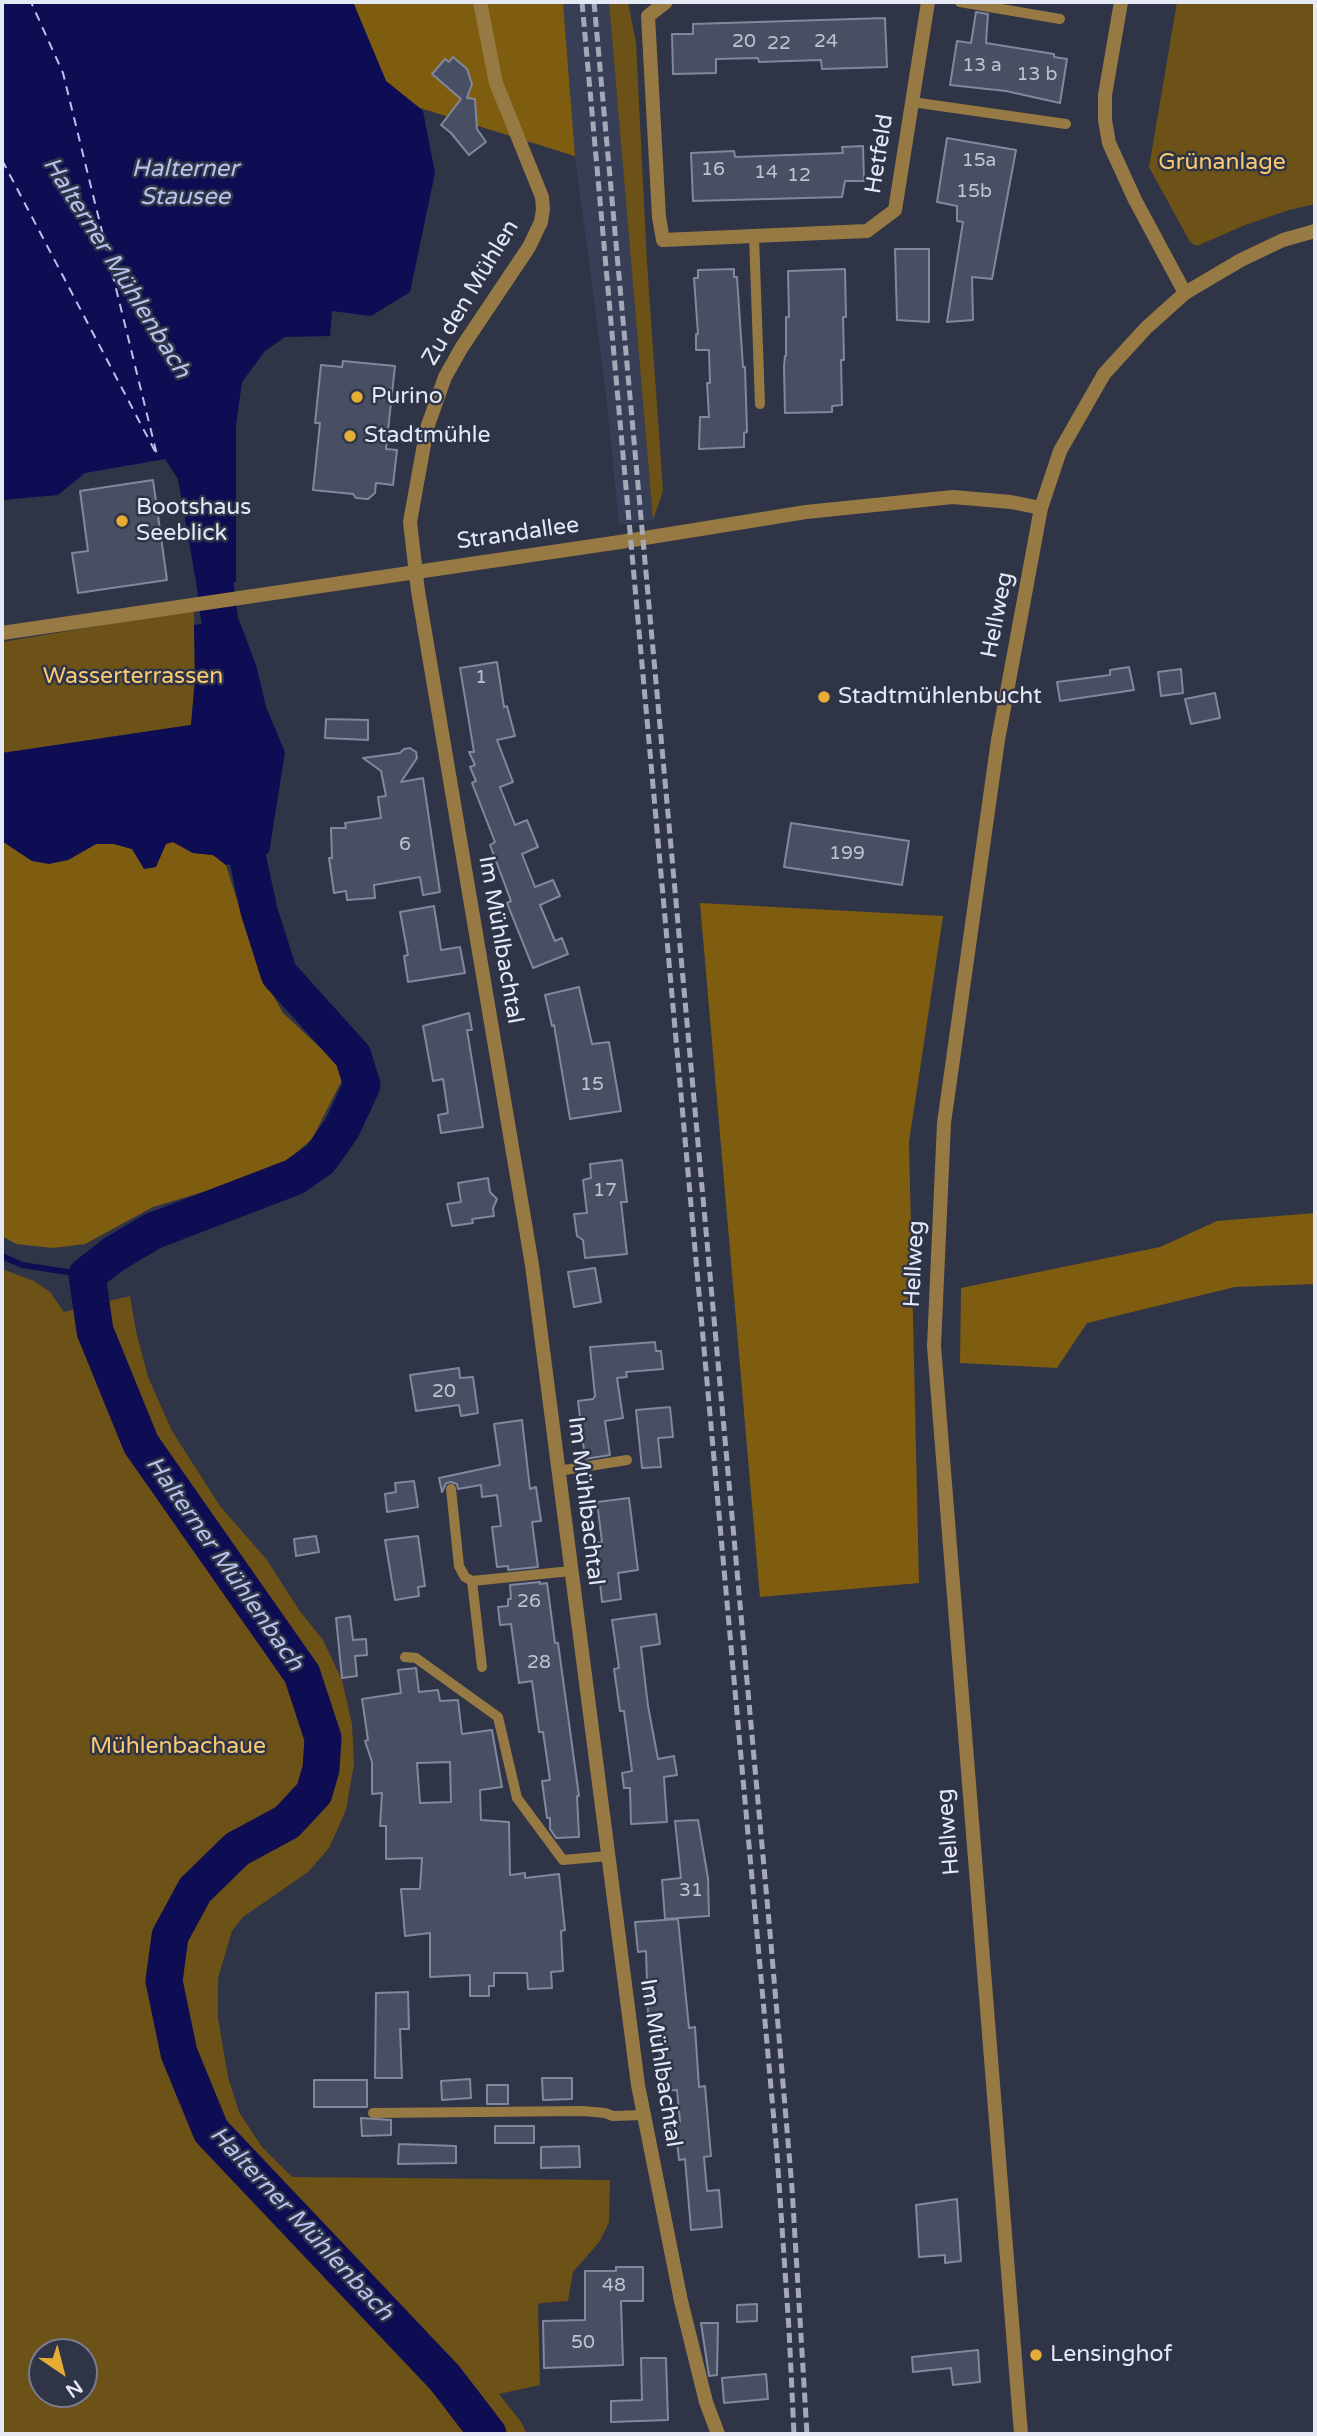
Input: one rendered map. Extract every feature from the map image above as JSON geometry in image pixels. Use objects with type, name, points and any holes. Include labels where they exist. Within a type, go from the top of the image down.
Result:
[{"type":"street","name":"Zu den Mühlen","points":[[415,572],[410,522],[427,428],[435,402],[462,347],[529,247],[541,222],[543,209],[542,197],[496,83],[480,2]]},
{"type":"street","name":"Hetfeld","points":[[666,2],[648,16],[659,217],[663,240],[867,231],[894,210],[928,2]]},
{"type":"street","points":[[1121,2],[1105,94],[1105,121],[1109,144],[1135,200],[1185,293]]},
{"type":"street","name":"Hellweg","points":[[1021,2434],[934,1346],[944,1123],[998,740],[1041,508],[1060,451],[1104,374],[1146,328],[1185,293],[1241,260],[1283,240],[1315,231]]},
{"type":"street","name":"Strandallee","points":[[2,633],[876,503],[953,497],[1041,508]]},
{"type":"street","name":"Im Mühlbachtal","points":[[415,572],[532,1265],[642,2115],[681,2301],[706,2402],[718,2434]]},
{"type":"lane","points":[[960,2],[1060,19]]},
{"type":"lane","points":[[912,102],[1066,124]]},
{"type":"lane","points":[[754,236],[760,404]]},
{"type":"lane","points":[[558,1471],[626,1460]]},
{"type":"lane","points":[[451,1489],[460,1566],[465,1577],[472,1581],[571,1571]]},
{"type":"lane","points":[[472,1581],[482,1667]]},
{"type":"lane","points":[[405,1657],[416,1658],[498,1717],[517,1798],[563,1860],[608,1856]]},
{"type":"lane","points":[[373,2113],[583,2110],[613,2116],[642,2115]]},
{"type":"shaded area","points":[[353,2],[563,2],[575,156],[420,108],[386,81]]},
{"type":"shaded area","points":[[563,2],[609,2],[653,520],[619,525],[606,394],[575,156]]},
{"type":"shaded area","points":[[2,841],[32,861],[68,860],[96,844],[162,851],[166,844],[173,842],[193,853],[213,855],[226,865],[259,970],[283,1013],[339,1065],[343,1078],[312,1139],[276,1170],[153,1207],[85,1244],[53,1248],[16,1244],[2,1236]]},
{"type":"shaded area","points":[[700,903],[943,916],[909,1142],[919,1583],[760,1597]]},
{"type":"shaded area","points":[[1315,1213],[1315,1284],[1235,1287],[1087,1323],[1057,1368],[960,1363],[961,1288],[1160,1247],[1217,1221]]},
{"type":"green space","points":[[609,2],[628,2],[636,43],[647,263],[663,491],[653,520]]},
{"type":"green space","name":"Grünanlage","points":[[1177,2],[1315,2],[1315,204],[1245,225],[1197,246],[1190,242],[1149,167]]},
{"type":"green space","name":"Wasserterrassen","points":[[194,610],[195,679],[191,725],[2,753],[2,642]]},
{"type":"green space","name":"Mühlenbachaue","points":[[2,1269],[34,1281],[50,1292],[64,1312],[130,1296],[148,1377],[172,1431],[220,1506],[267,1560],[299,1610],[323,1640],[342,1680],[352,1724],[354,1764],[346,1810],[329,1848],[308,1872],[243,1917],[232,1931],[218,1978],[218,2018],[228,2077],[239,2112],[261,2146],[292,2177],[610,2180],[609,2222],[600,2241],[573,2272],[568,2301],[538,2305],[540,2385],[499,2394],[527,2434],[2,2434]]},
{"type":"water","name":"Halterner Stausee","points":[[2,2],[353,2],[386,81],[423,111],[435,173],[410,292],[371,316],[332,311],[330,336],[285,337],[265,351],[242,382],[236,425],[236,582],[197,587],[178,479],[165,459],[85,473],[58,495],[2,500]]},
{"type":"water","points":[[239,620],[256,665],[266,707],[285,752],[269,853],[226,865],[213,855],[193,853],[173,842],[166,844],[156,867],[144,869],[132,849],[114,844],[96,844],[68,860],[49,864],[32,861],[2,841],[2,753],[191,725],[195,679],[194,625]]},
{"type":"building","points":[[976,12],[988,14],[986,43],[1054,54],[1054,57],[1067,59],[1060,103],[1006,91],[950,85],[957,41],[971,43]]},
{"type":"building","points":[[885,18],[887,67],[822,69],[821,60],[759,62],[758,58],[716,59],[716,73],[673,74],[672,34],[693,34],[693,24]]},
{"type":"building","points":[[453,57],[467,69],[472,84],[467,98],[475,99],[477,129],[486,142],[469,155],[441,125],[461,99],[432,74],[445,59],[449,62]]},
{"type":"building","points":[[947,138],[1016,150],[992,279],[972,277],[973,320],[947,322],[963,222],[957,221],[957,206],[937,202]]},
{"type":"building","points":[[863,146],[864,181],[845,181],[842,197],[693,201],[691,153],[734,151],[735,157],[843,153],[842,147]]},
{"type":"building","points":[[895,249],[929,249],[929,322],[897,320]]},
{"type":"building","points":[[734,269],[745,367],[747,432],[744,433],[744,447],[699,449],[700,417],[709,417],[707,383],[710,383],[709,350],[696,350],[698,334],[694,278],[698,278],[698,270]]},
{"type":"building","points":[[845,269],[842,405],[832,406],[832,412],[785,413],[788,271]]},
{"type":"building","name":"Stadtmühle","points":[[343,361],[395,366],[386,449],[397,450],[393,485],[376,483],[375,493],[368,499],[356,498],[353,494],[313,490],[320,423],[315,423],[321,365],[342,367]]},
{"type":"building","name":"Bootshaus Seeblick","points":[[153,480],[167,580],[78,593],[72,553],[88,551],[80,491]]},
{"type":"building","points":[[497,662],[504,707],[507,706],[515,736],[497,740],[513,782],[500,787],[515,825],[527,820],[538,847],[522,854],[535,887],[553,880],[560,896],[540,905],[555,941],[562,938],[568,954],[533,968],[507,903],[511,901],[490,845],[495,842],[472,783],[476,781],[470,767],[475,765],[469,752],[474,752],[460,668]]},
{"type":"building","points":[[1129,667],[1134,690],[1060,701],[1057,682],[1110,675],[1110,670]]},
{"type":"building","points":[[1181,669],[1183,693],[1161,696],[1158,672]]},
{"type":"building","points":[[1215,693],[1220,718],[1191,724],[1185,699]]},
{"type":"building","points":[[326,719],[368,720],[368,740],[325,738]]},
{"type":"building","points":[[410,748],[416,752],[417,758],[401,782],[423,778],[440,892],[423,895],[420,877],[374,885],[375,898],[347,900],[346,891],[334,893],[329,858],[332,858],[331,828],[346,828],[345,823],[381,818],[378,797],[386,796],[381,771],[363,758],[400,753]]},
{"type":"building","points":[[791,823],[909,841],[902,885],[784,867]]},
{"type":"building","points":[[434,906],[441,950],[460,947],[465,973],[408,982],[404,956],[408,955],[400,912]]},
{"type":"building","points":[[579,987],[592,1044],[609,1042],[621,1111],[570,1119],[554,1025],[552,1026],[545,995]]},
{"type":"building","points":[[469,1013],[472,1030],[467,1030],[483,1127],[441,1133],[438,1115],[448,1113],[443,1079],[433,1081],[423,1026]]},
{"type":"building","points":[[622,1160],[627,1202],[621,1202],[627,1254],[585,1258],[583,1240],[577,1236],[574,1214],[587,1213],[583,1180],[591,1178],[590,1164]]},
{"type":"building","points":[[488,1178],[490,1192],[497,1199],[493,1208],[494,1216],[472,1219],[473,1223],[452,1226],[447,1204],[461,1202],[458,1183]]},
{"type":"building","points":[[595,1268],[601,1302],[574,1307],[568,1272]]},
{"type":"building","points":[[655,1342],[656,1351],[661,1351],[663,1369],[626,1372],[627,1377],[617,1378],[623,1418],[605,1421],[610,1455],[585,1459],[578,1401],[593,1399],[595,1396],[590,1347]]},
{"type":"building","points":[[459,1368],[460,1378],[473,1377],[478,1413],[461,1416],[459,1405],[416,1411],[410,1375]]},
{"type":"building","points":[[670,1407],[673,1437],[658,1438],[661,1467],[642,1468],[636,1410]]},
{"type":"building","points":[[522,1420],[530,1489],[536,1487],[541,1521],[532,1522],[538,1567],[508,1570],[508,1566],[497,1567],[492,1527],[501,1526],[497,1495],[482,1497],[481,1485],[458,1489],[457,1484],[451,1482],[446,1483],[442,1492],[439,1478],[500,1465],[494,1424]]},
{"type":"building","points":[[414,1481],[418,1507],[387,1512],[385,1494],[396,1492],[395,1483]]},
{"type":"building","points":[[629,1498],[638,1570],[618,1573],[621,1599],[602,1602],[596,1543],[602,1542],[597,1502]]},
{"type":"building","points":[[316,1536],[319,1552],[296,1556],[294,1539]]},
{"type":"building","points":[[418,1536],[425,1586],[418,1587],[419,1596],[395,1600],[385,1540]]},
{"type":"building","points":[[547,1583],[555,1643],[558,1643],[579,1796],[579,1837],[556,1838],[550,1829],[542,1781],[550,1780],[543,1732],[539,1732],[532,1681],[519,1683],[511,1624],[500,1625],[498,1607],[508,1606],[508,1599],[511,1599],[510,1585]]},
{"type":"building","points":[[656,1614],[660,1644],[641,1647],[648,1706],[658,1759],[674,1756],[677,1775],[664,1777],[667,1822],[631,1824],[630,1788],[624,1788],[622,1773],[632,1771],[624,1711],[620,1711],[614,1669],[619,1668],[612,1620]]},
{"type":"building","points":[[350,1616],[353,1640],[366,1639],[367,1655],[355,1656],[357,1676],[342,1678],[336,1618]]},
{"type":"building","points":[[416,1668],[419,1692],[438,1690],[440,1701],[458,1700],[462,1734],[492,1730],[502,1787],[480,1790],[481,1820],[509,1822],[510,1875],[525,1873],[525,1878],[559,1874],[565,1930],[561,1931],[563,1971],[551,1972],[552,1988],[528,1989],[527,1973],[494,1973],[494,1986],[489,1986],[489,1996],[470,1996],[470,1975],[430,1977],[430,1933],[405,1936],[401,1889],[420,1889],[422,1858],[386,1859],[386,1826],[380,1826],[382,1793],[372,1794],[372,1762],[365,1741],[368,1740],[362,1699],[401,1693],[398,1670]],"holes":[[[450,1762],[451,1802],[420,1803],[417,1763]]]},
{"type":"building","points":[[698,1820],[708,1878],[709,1916],[665,1919],[662,1880],[681,1878],[675,1821]]},
{"type":"building","points":[[678,1919],[689,2028],[695,2027],[699,2087],[705,2086],[711,2156],[704,2157],[707,2191],[719,2190],[722,2227],[691,2230],[685,2159],[679,2160],[676,2133],[664,2124],[680,2122],[677,2090],[663,2091],[657,2021],[652,2021],[648,2014],[646,1951],[638,1952],[635,1922]]},
{"type":"building","points":[[408,1992],[409,2029],[400,2029],[402,2078],[375,2078],[376,1993]]},
{"type":"building","points":[[542,2078],[572,2078],[572,2099],[543,2100]]},
{"type":"building","points":[[470,2079],[471,2098],[442,2100],[441,2081]]},
{"type":"building","points":[[314,2080],[367,2080],[367,2107],[314,2107]]},
{"type":"building","points":[[487,2085],[508,2085],[508,2104],[487,2104]]},
{"type":"building","points":[[361,2118],[391,2120],[391,2135],[362,2136]]},
{"type":"building","points":[[495,2126],[534,2126],[534,2143],[495,2143]]},
{"type":"building","points":[[399,2144],[456,2146],[456,2163],[398,2164]]},
{"type":"building","points":[[579,2146],[580,2167],[541,2168],[541,2147]]},
{"type":"building","points":[[957,2199],[961,2261],[945,2263],[945,2255],[919,2257],[916,2205]]},
{"type":"building","points":[[616,2267],[643,2267],[643,2301],[621,2301],[623,2365],[544,2368],[543,2321],[585,2320],[585,2271],[616,2271]]},
{"type":"building","points":[[757,2304],[757,2321],[737,2322],[737,2305]]},
{"type":"building","points":[[701,2323],[718,2323],[717,2375],[709,2376]]},
{"type":"building","points":[[978,2350],[980,2382],[953,2385],[951,2368],[913,2372],[912,2357]]},
{"type":"building","points":[[641,2358],[666,2358],[668,2420],[611,2422],[611,2401],[642,2400]]},
{"type":"building","points":[[766,2374],[768,2399],[724,2403],[722,2378]]},
{"type":"waterway","name":"Halterner Mühlenbach","points":[[209,536],[226,670]]},
{"type":"waterway","name":"Halterner Mühlenbach","points":[[238,814],[259,911],[279,974],[353,1056],[362,1085],[342,1128],[320,1159],[294,1177],[153,1231],[114,1254],[87,1275],[95,1331],[141,1444],[302,1674],[323,1738],[321,1769],[314,1793],[287,1822],[237,1849],[195,1890],[170,1936],[164,1981],[179,2053],[211,2131],[445,2378],[488,2434]]},
{"type":"waterway","name":"Halterner Mühlenbach","points":[[2,1256],[22,1265],[87,1275]]},
{"type":"ferry route","points":[[2,160],[157,455],[63,73],[31,2]]},
{"type":"railway","points":[[582,2],[777,2154],[794,2434]]},
{"type":"railway","points":[[594,2],[771,1944],[792,2188],[807,2434]]},
{"type":"place","name":"Purino","points":[[357,397]]},
{"type":"place","name":"Stadtmühle","points":[[350,436]]},
{"type":"place","name":"Bootshaus Seeblick","points":[[122,521]]},
{"type":"place","name":"Stadtmühlenbucht","points":[[824,697]]},
{"type":"place","name":"Lensinghof","points":[[1036,2355]]}]
